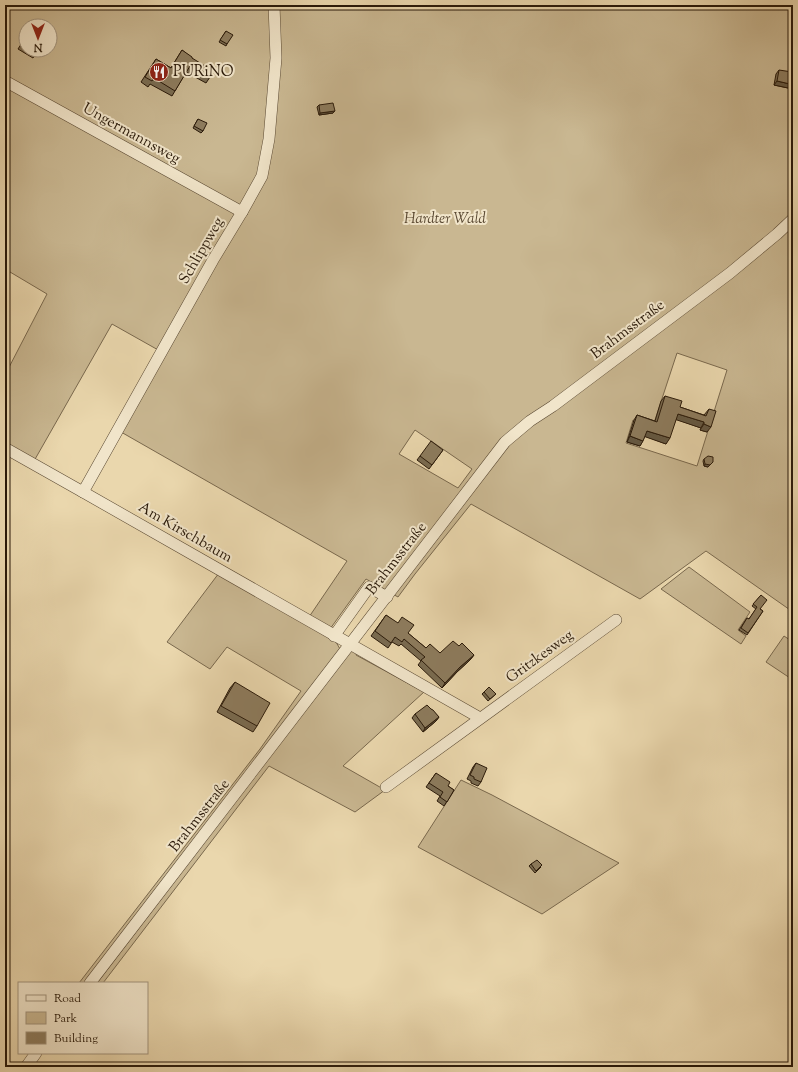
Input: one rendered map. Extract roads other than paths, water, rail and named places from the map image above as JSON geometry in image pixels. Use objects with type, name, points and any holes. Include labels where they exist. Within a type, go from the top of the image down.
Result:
[{"type":"street","name":"Schlippweg","points":[[83,492],[262,176],[269,139],[276,58],[274,5]]},
{"type":"street","name":"Ungermannsweg","points":[[5,81],[242,212]]},
{"type":"street","name":"Brahmsstraße","points":[[91,982],[510,438],[530,421],[553,406],[730,273],[778,234],[793,219]]},
{"type":"street","name":"Am Kirschbaum","points":[[5,448],[350,644]]},
{"type":"street","points":[[334,636],[369,587],[387,597]]},
{"type":"street","name":"Gritzkesweg","points":[[386,787],[616,620]]},
{"type":"street","points":[[350,644],[480,718]]},
{"type":"street","points":[[26,1067],[35,1054]]},
{"type":"place","name":"PURiNO","points":[[159,72]]},
{"type":"park label","name":"Hardter Wald","points":[[445,219]]}]
